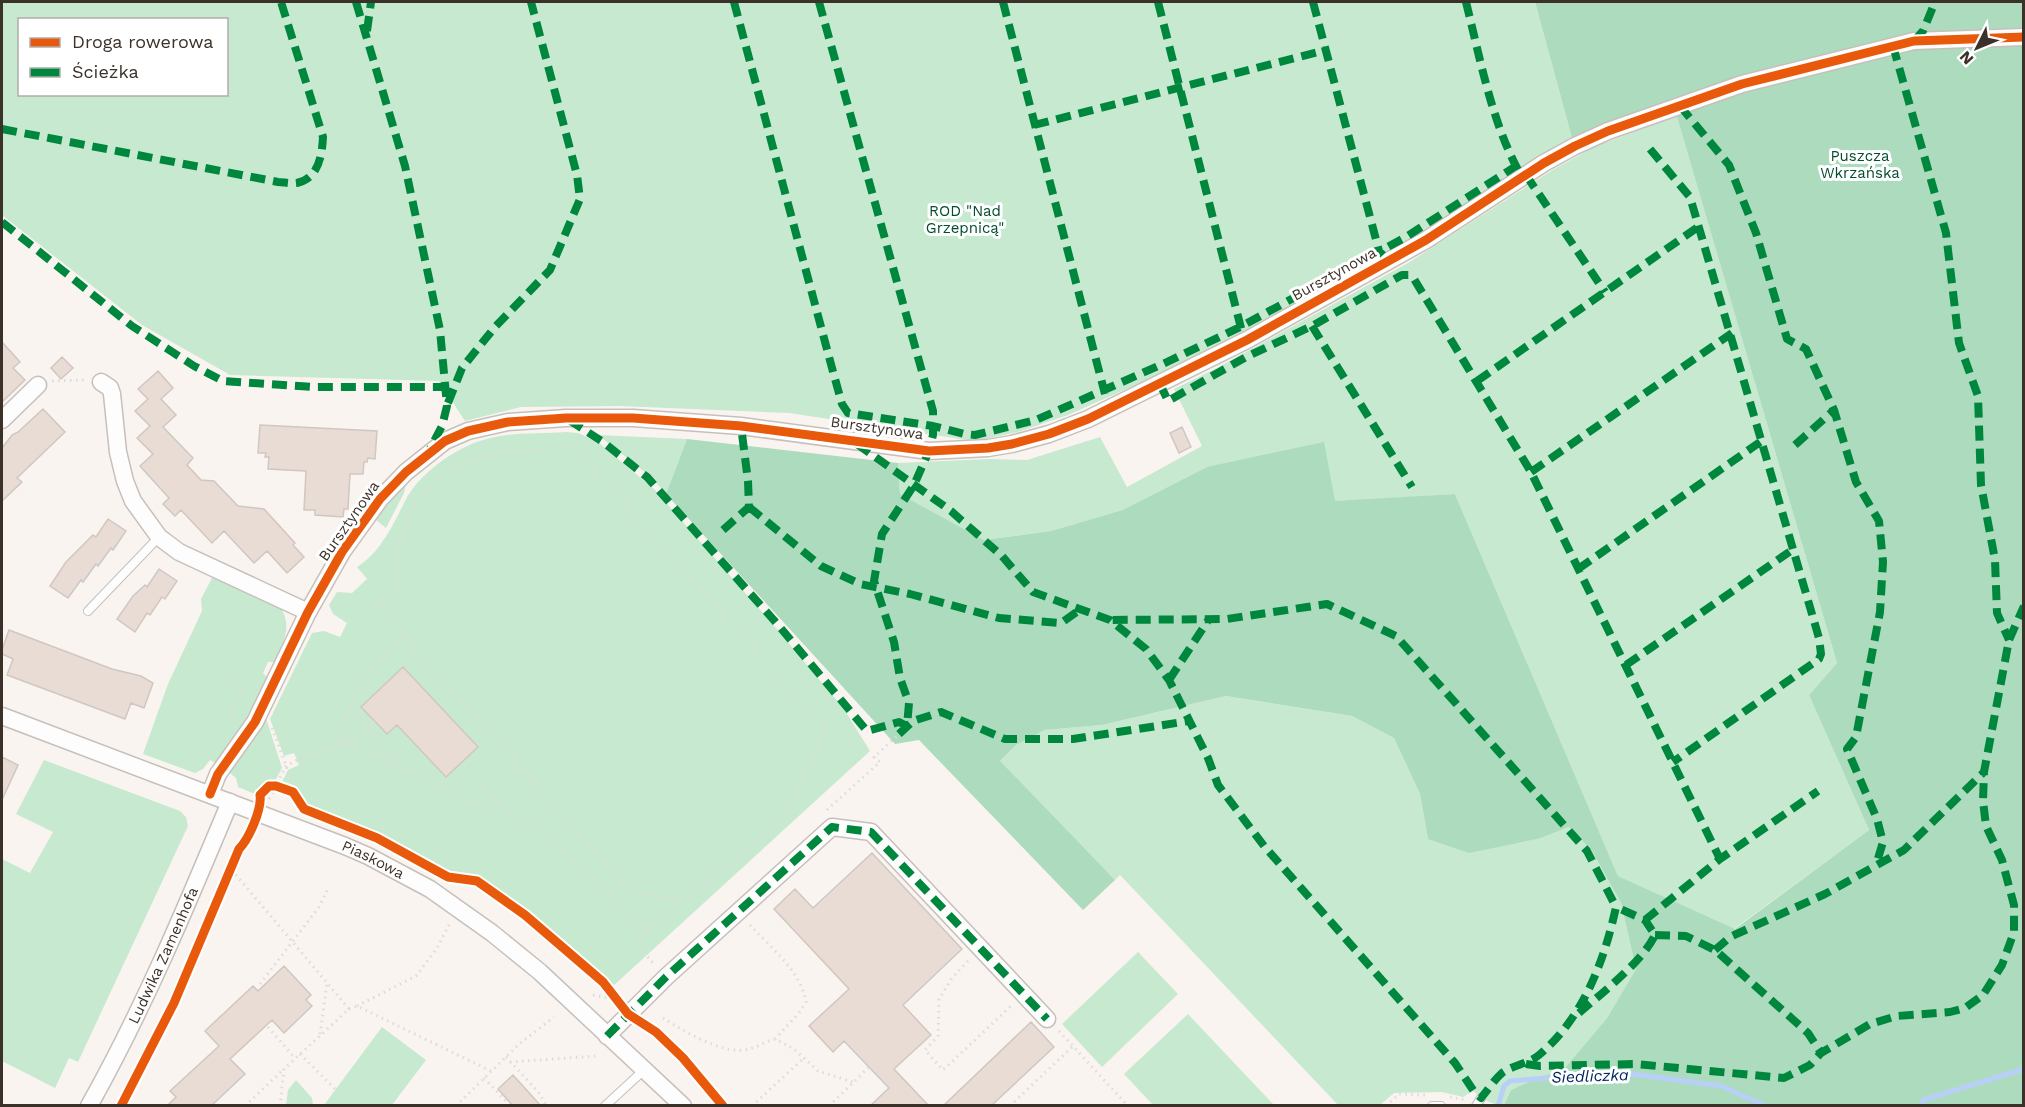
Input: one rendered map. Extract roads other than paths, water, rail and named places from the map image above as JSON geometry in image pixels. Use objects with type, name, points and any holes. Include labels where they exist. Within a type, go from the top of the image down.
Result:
[{"type":"street","name":"Bursztynowa","points":[[210,794],[218,774],[255,722],[275,672],[342,552],[380,499],[406,472],[445,441],[468,431],[508,422],[566,418],[633,418],[741,426],[929,451],[988,448],[1012,444],[1088,419],[1246,340],[1426,240],[1575,146],[1608,131],[1742,84],[1914,41],[2024,37]]},
{"type":"street","points":[[101,382],[110,388],[112,394],[118,452],[125,481],[133,501],[159,537],[179,552],[308,612]]},
{"type":"street","points":[[2,420],[38,385]]},
{"type":"street","name":"Piaskowa","points":[[2,716],[368,856],[430,889],[499,938],[540,972],[683,1106]]},
{"type":"street","name":"Ludwika Zamenhofa","points":[[89,1106],[151,984],[230,802]]},
{"type":"street","points":[[607,1036],[666,977],[832,827],[871,832],[1047,1019]]},
{"type":"lane","points":[[88,610],[159,537]]},
{"type":"lane","points":[[605,1106],[644,1070]]},
{"type":"lane","points":[[1432,1106],[1441,1106]]},
{"type":"waterway","name":"Siedliczka","points":[[1922,1106],[1923,1100],[2024,1069]]},
{"type":"waterway","name":"Siedliczka","points":[[1498,1106],[1504,1086],[1510,1081],[1618,1072],[1721,1086],[1766,1106]]},
{"type":"park label","name":"Puszcza Wkrzańska","points":[[1860,164]]},
{"type":"park label","name":"ROD \"Nad Grzepnicą\"","points":[[965,220]]}]
